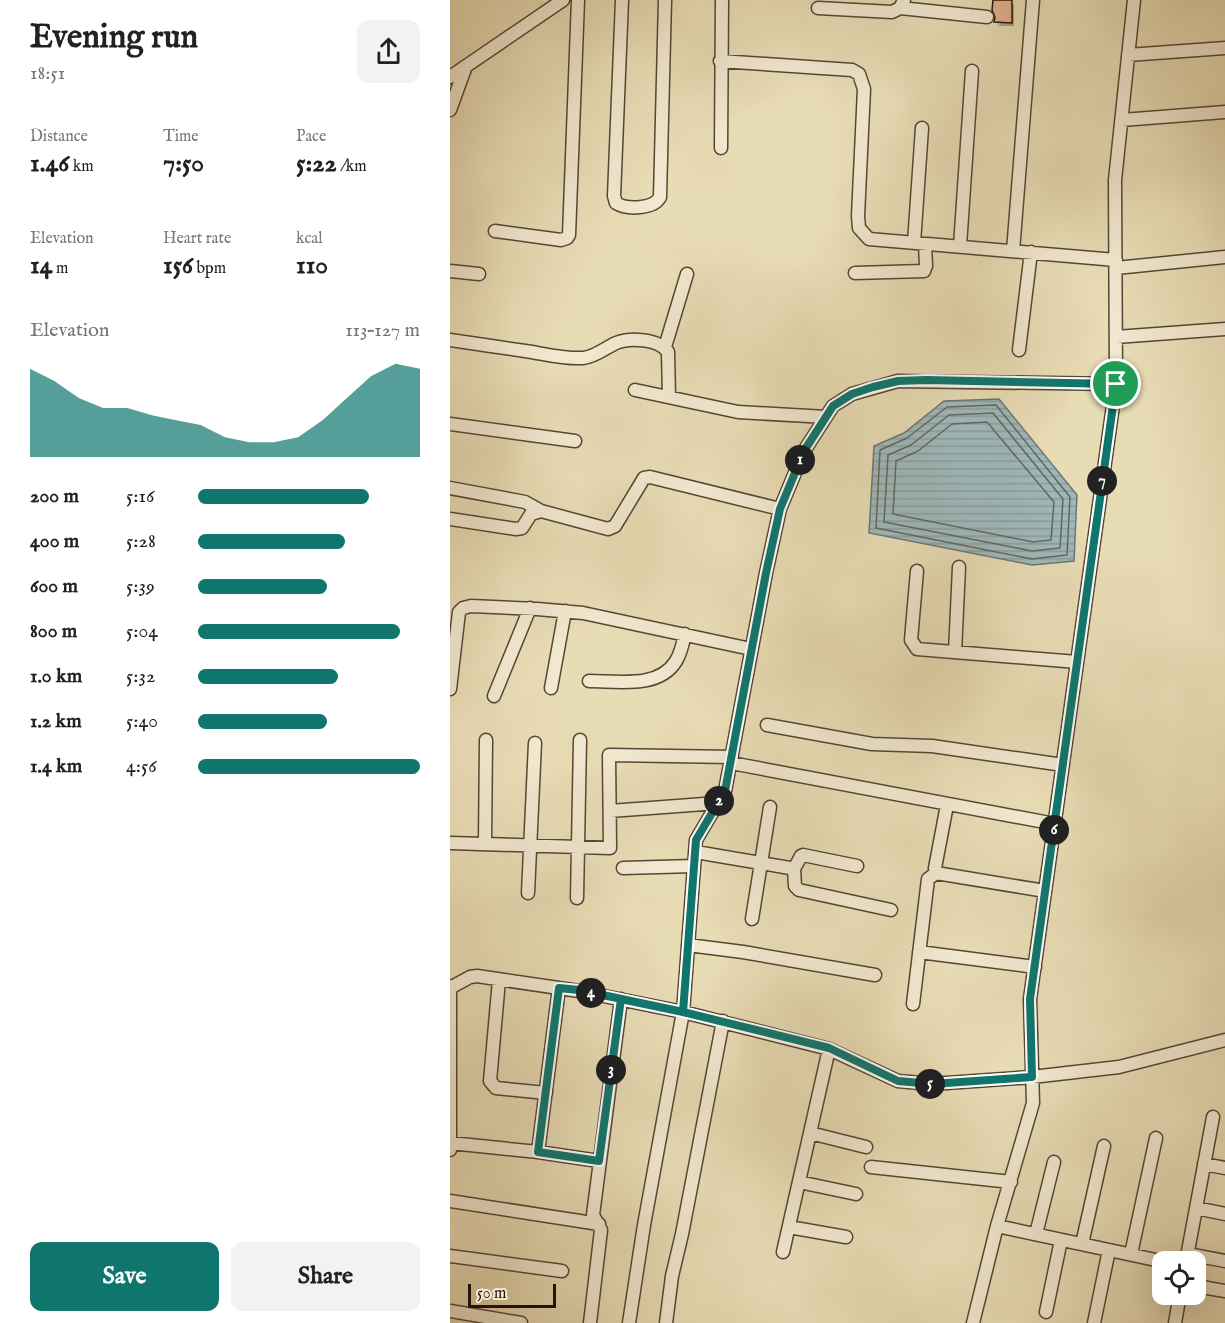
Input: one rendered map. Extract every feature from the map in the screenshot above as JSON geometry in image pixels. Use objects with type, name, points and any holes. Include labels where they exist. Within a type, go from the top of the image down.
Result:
[{"type":"street","points":[[450,77],[465,69],[563,0]]},
{"type":"street","points":[[495,231],[561,240],[569,235],[578,0]]},
{"type":"street","points":[[622,0],[614,196],[616,203],[621,206],[652,206],[658,202],[660,197],[665,0]]},
{"type":"street","points":[[721,148],[722,0]]},
{"type":"street","points":[[1012,251],[1033,0]]},
{"type":"street","points":[[973,1323],[997,1226],[1033,1103],[1030,999],[1116,384],[1115,180],[1134,0]]},
{"type":"street","points":[[818,8],[892,12],[902,4],[987,16]]},
{"type":"street","points":[[1128,55],[1225,48]]},
{"type":"street","points":[[720,62],[852,70],[859,75],[864,89],[859,228],[869,239],[1031,252],[1116,264],[1225,257]]},
{"type":"street","points":[[450,110],[465,69]]},
{"type":"street","points":[[960,246],[972,71]]},
{"type":"street","points":[[1122,120],[1225,112]]},
{"type":"street","points":[[855,273],[924,271],[926,266],[920,243],[922,128]]},
{"type":"street","points":[[1019,350],[1031,252]]},
{"type":"street","points":[[450,271],[479,274]]},
{"type":"street","points":[[665,347],[687,274]]},
{"type":"street","points":[[1116,337],[1225,329]]},
{"type":"street","points":[[450,340],[582,358],[593,356],[619,342],[630,340],[651,342],[665,347],[668,352],[669,397]]},
{"type":"street","points":[[629,1323],[644,1225],[683,1012],[696,840],[725,791],[780,509],[804,451],[833,406],[852,394],[898,381],[1116,384]]},
{"type":"street","points":[[635,390],[738,412],[826,417]]},
{"type":"street","points":[[450,424],[575,441]]},
{"type":"street","points":[[450,488],[525,502],[541,511],[609,529],[615,526],[644,478],[650,477],[780,509]]},
{"type":"street","points":[[450,519],[516,529],[522,528],[531,514],[541,511]]},
{"type":"street","points":[[956,652],[959,567]]},
{"type":"street","points":[[917,571],[911,640],[912,645],[917,649],[1077,662]]},
{"type":"street","points":[[450,689],[459,612],[471,606],[583,613],[751,649]]},
{"type":"street","points":[[494,696],[530,608]]},
{"type":"street","points":[[551,688],[566,611]]},
{"type":"street","points":[[589,681],[652,679],[676,662],[685,634]]},
{"type":"street","points":[[767,724],[861,742],[933,746],[1063,765]]},
{"type":"street","points":[[485,844],[486,740]]},
{"type":"street","points":[[577,898],[580,740]]},
{"type":"street","points":[[528,893],[535,743]]},
{"type":"street","points":[[450,843],[610,848],[609,755],[732,760],[947,805],[1055,824]]},
{"type":"street","points":[[610,811],[718,803]]},
{"type":"street","points":[[936,873],[934,868],[947,805]]},
{"type":"street","points":[[752,919],[770,807]]},
{"type":"street","points":[[696,852],[794,869]]},
{"type":"street","points":[[857,866],[804,855],[801,856],[794,869],[795,886],[799,890],[891,910]]},
{"type":"street","points":[[622,868],[694,866]]},
{"type":"street","points":[[913,1004],[928,879],[936,873],[1045,891]]},
{"type":"street","points":[[688,945],[743,952],[875,975]]},
{"type":"street","points":[[919,952],[1035,968]]},
{"type":"street","points":[[450,1150],[450,987],[470,976],[559,988],[683,1012],[829,1048],[898,1081],[932,1084],[1032,1077],[1119,1067],[1225,1040]]},
{"type":"street","points":[[500,980],[492,1085],[496,1088],[546,1093]]},
{"type":"street","points":[[538,1152],[559,988]]},
{"type":"street","points":[[590,1323],[601,1230],[592,1215],[621,999]]},
{"type":"street","points":[[666,1323],[672,1276],[723,1022]]},
{"type":"street","points":[[783,1252],[829,1048]]},
{"type":"street","points":[[1188,1251],[1213,1117]]},
{"type":"street","points":[[810,1132],[866,1147]]},
{"type":"street","points":[[1131,1254],[1156,1138]]},
{"type":"street","points":[[450,1143],[599,1161]]},
{"type":"street","points":[[1082,1244],[1104,1146]]},
{"type":"street","points":[[1036,1234],[1054,1162]]},
{"type":"street","points":[[1204,1164],[1225,1168]]},
{"type":"street","points":[[871,1167],[1011,1182]]},
{"type":"street","points":[[799,1182],[856,1194]]},
{"type":"street","points":[[450,1201],[599,1224]]},
{"type":"street","points":[[1196,1208],[1225,1214]]},
{"type":"street","points":[[997,1226],[1152,1259]]},
{"type":"street","points":[[789,1227],[846,1237]]},
{"type":"street","points":[[1046,1312],[1061,1239]]},
{"type":"street","points":[[1094,1323],[1109,1250]]},
{"type":"street","points":[[450,1256],[562,1271]]},
{"type":"street","points":[[1206,1260],[1225,1261]]},
{"type":"street","points":[[1206,1288],[1225,1291]]},
{"type":"street","points":[[1175,1323],[1178,1305]]},
{"type":"street","points":[[450,1311],[521,1323]]},
{"type":"water","points":[[999,399],[1077,495],[1074,561],[1032,565],[869,533],[874,446],[904,433],[944,401]]},
{"type":"building","points":[[993,0],[1012,0],[1012,23],[994,22]]},
{"type":"route","points":[[1116,384],[898,381],[852,394],[833,406],[804,451],[780,509],[725,791],[696,840],[683,1012],[621,999],[599,1161],[538,1152],[559,988],[579,990],[683,1012],[829,1048],[898,1081],[932,1084],[1032,1077],[1030,999],[1116,384]]}]
